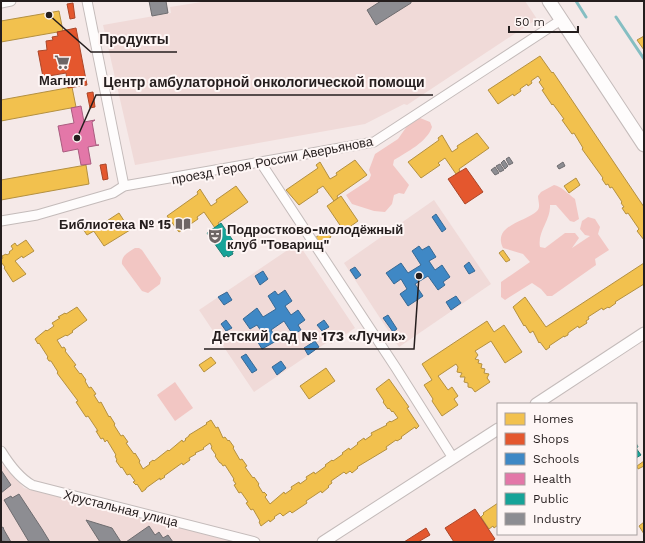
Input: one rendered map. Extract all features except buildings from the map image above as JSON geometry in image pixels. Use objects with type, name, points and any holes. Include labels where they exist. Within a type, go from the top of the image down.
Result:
[{"type":"main road","points":[[549,1],[644,146]]},
{"type":"street","points":[[1,3],[11,1]]},
{"type":"street","points":[[87,1],[124,186]]},
{"type":"street","name":"проезд Героя России Аверьянова","points":[[1,221],[37,215],[113,193],[124,186],[374,142],[561,20]]},
{"type":"street","points":[[261,163],[396,368],[453,458]]},
{"type":"street","points":[[538,403],[644,333]]},
{"type":"street","points":[[323,542],[497,430]]},
{"type":"street","name":"Хрустальная улица","points":[[1,451],[18,475],[24,481],[32,485],[254,542]]},
{"type":"shaded area","points":[[208,1],[525,1],[537,19],[407,105],[404,104],[365,124],[135,165],[103,25],[171,13],[170,7]]},
{"type":"shaded area","points":[[420,118],[430,122],[432,127],[426,137],[416,146],[394,160],[393,165],[409,185],[404,194],[399,193],[394,195],[392,204],[385,212],[374,211],[352,204],[346,195],[369,180],[371,175],[369,170],[375,154],[398,139],[410,122]]},
{"type":"shaded area","points":[[554,185],[575,199],[579,219],[574,222],[570,221],[556,205],[550,205],[550,210],[540,236],[540,247],[545,248],[565,233],[575,233],[579,238],[572,248],[590,236],[585,235],[580,229],[582,221],[588,217],[595,219],[600,227],[598,234],[609,250],[595,259],[596,265],[552,296],[547,296],[541,289],[532,283],[505,300],[501,297],[501,282],[530,262],[523,254],[503,248],[501,240],[502,234],[512,225],[537,211],[539,206],[538,196],[541,192]]},
{"type":"shaded area","points":[[434,200],[491,284],[399,347],[344,263]]},
{"type":"shaded area","points":[[298,243],[355,328],[331,344],[329,341],[254,392],[199,310]]},
{"type":"shaded area","points":[[135,248],[142,250],[161,278],[160,284],[148,293],[142,291],[122,264],[124,256]]},
{"type":"shaded area","points":[[175,382],[193,408],[175,421],[157,395]]},
{"type":"shaded area","points":[[1,463],[24,488],[235,542],[1,542]]},
{"type":"waterway","points":[[576,1],[586,17]]},
{"type":"waterway","points":[[616,17],[644,59]]},
{"type":"place","name":"Продукты","points":[[49,15]]},
{"type":"place","name":"Магнит","points":[[62,62]]},
{"type":"place","name":"Центр амбулаторной онкологической помощи","points":[[77,138]]},
{"type":"place","name":"Библиотека № 15","points":[[183,224]]},
{"type":"place","name":"Подростково-молодёжный клуб \"Товарищ\"","points":[[215,236]]},
{"type":"place","name":"Детский сад № 173 «Лучик»","points":[[419,276]]}]
